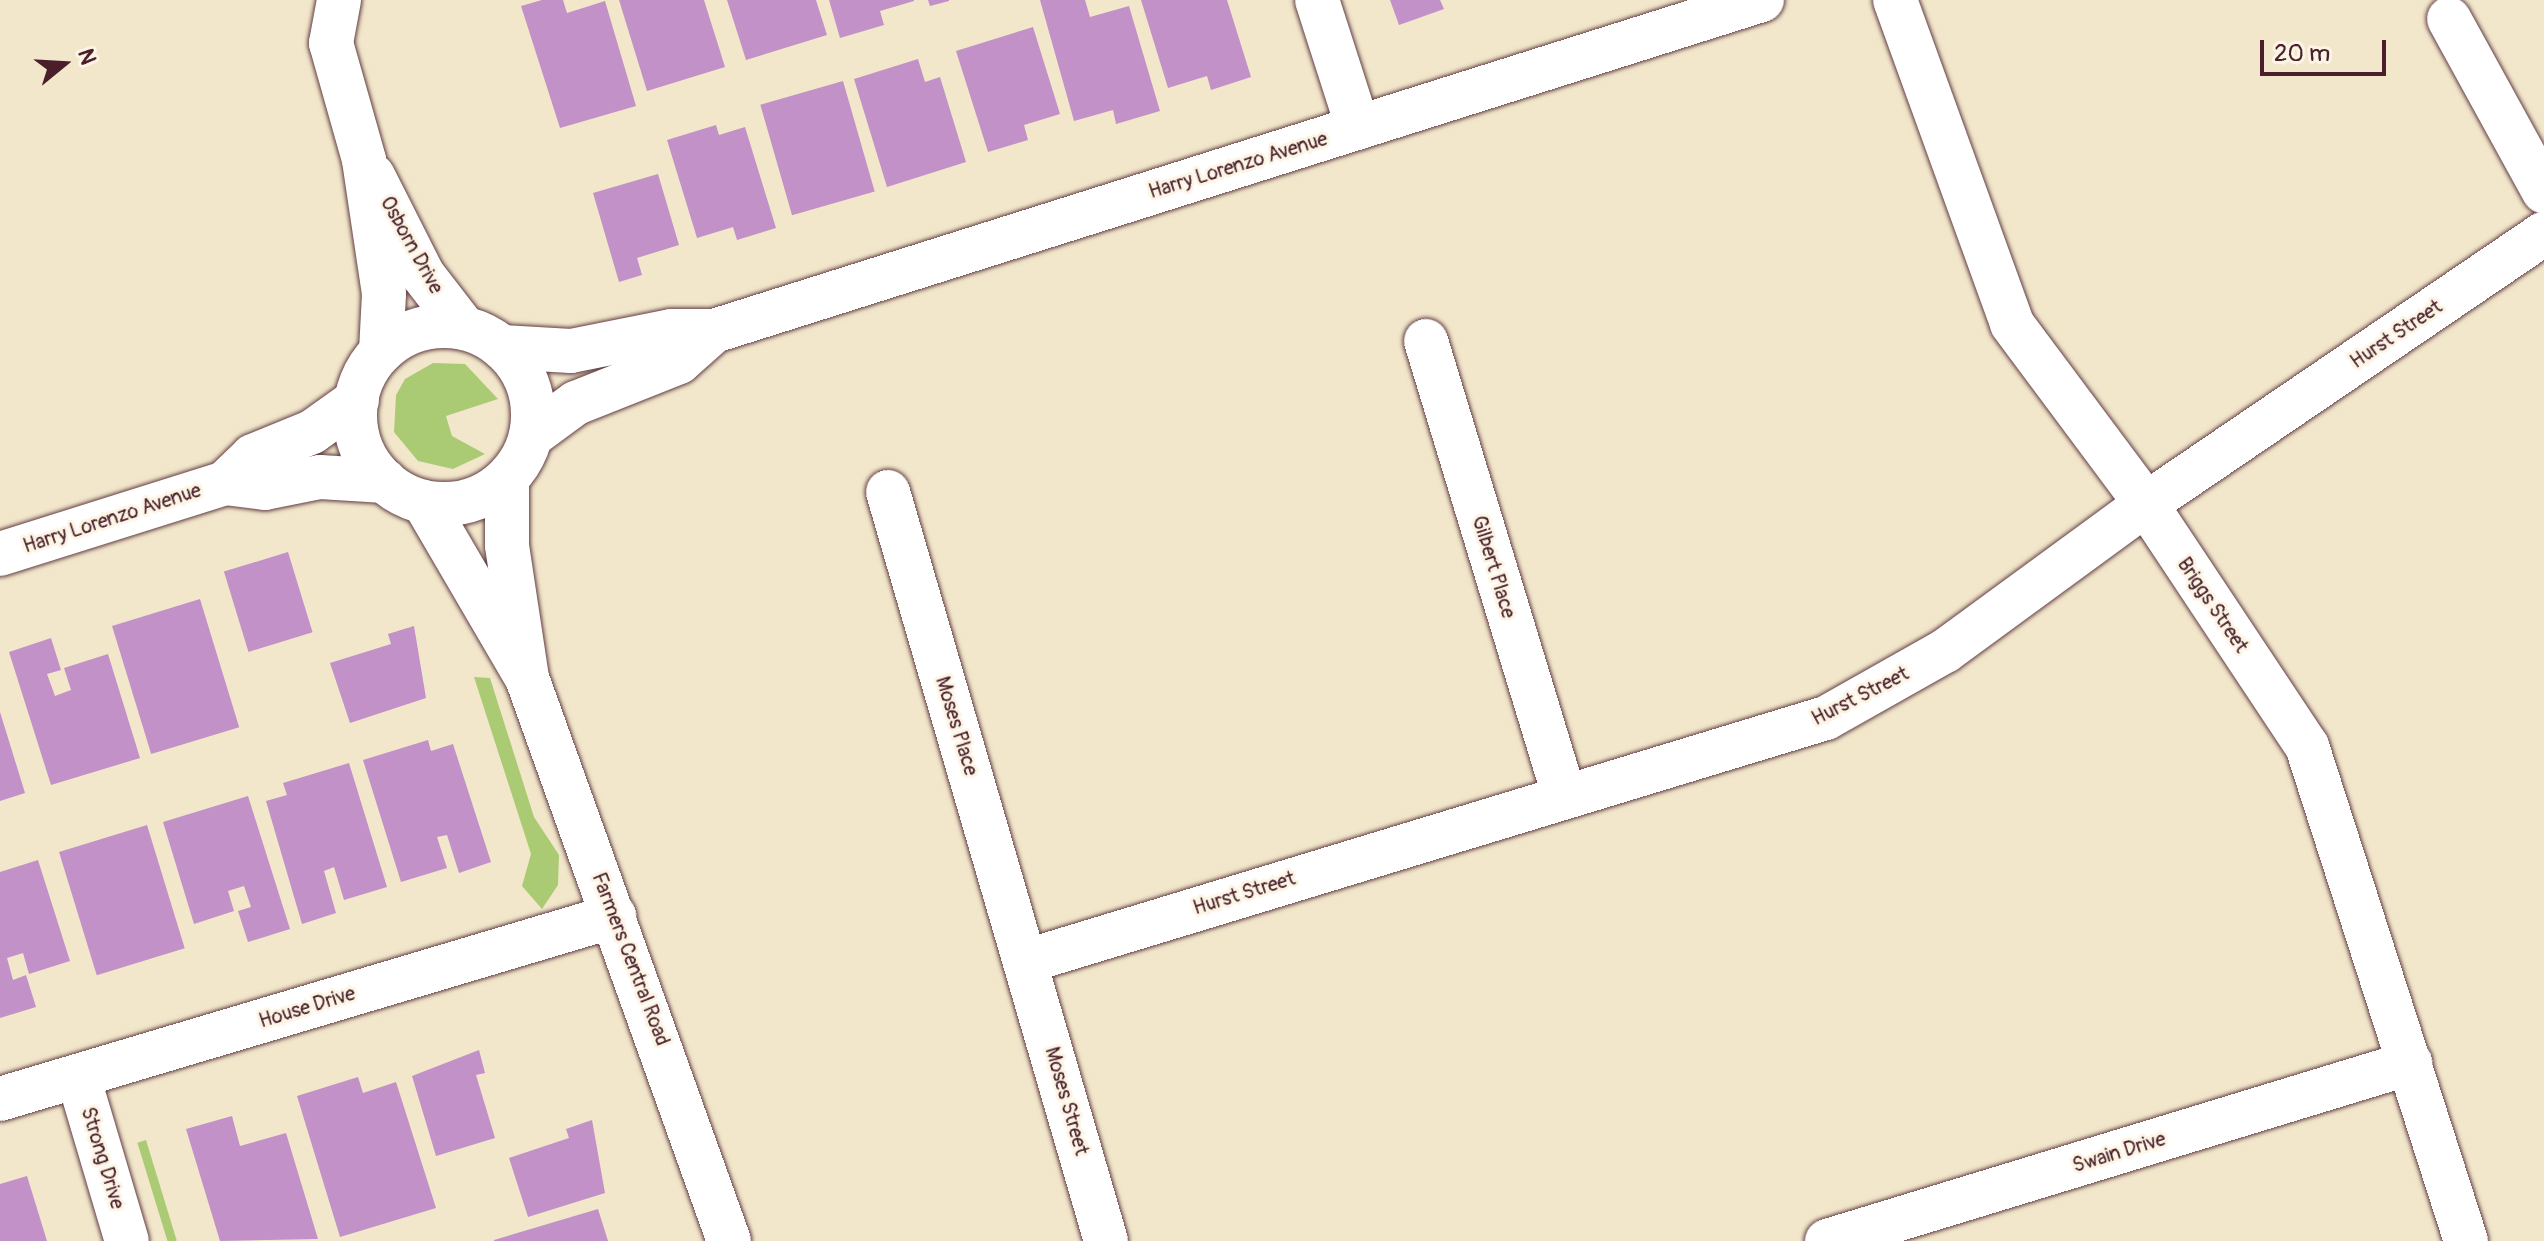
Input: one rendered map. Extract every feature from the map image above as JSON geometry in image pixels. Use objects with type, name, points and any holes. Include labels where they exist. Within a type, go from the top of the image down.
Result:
[{"type":"street","name":"Osborn Drive","points":[[339,0],[331,43],[364,160],[384,294],[381,352]]},
{"type":"street","points":[[1317,0],[1358,128]]},
{"type":"street","name":"Harry Lorenzo Avenue","points":[[502,347],[571,351],[671,331],[714,331],[1762,0]]},
{"type":"street","name":"Briggs Street","points":[[1895,0],[2012,324],[2146,504],[2307,746],[2466,1241]]},
{"type":"street","points":[[2449,19],[2544,192]]},
{"type":"street","name":"Osborn Drive","points":[[364,160],[423,275],[464,328]]},
{"type":"street","name":"Hurst Street","points":[[1027,961],[1563,792],[1826,718],[1945,651],[2146,504],[2544,234]]},
{"type":"street","points":[[464,328],[502,347],[528,385],[531,436],[507,479],[457,504],[424,502],[385,481],[358,439],[357,400],[381,352],[418,330],[464,328]]},
{"type":"street","name":"Harry Lorenzo Avenue","points":[[531,436],[576,403],[679,362],[714,331]]},
{"type":"street","name":"Gilbert Place","points":[[1426,341],[1563,792]]},
{"type":"street","name":"Harry Lorenzo Avenue","points":[[225,483],[253,456],[312,432],[357,400]]},
{"type":"street","name":"Harry Lorenzo Avenue","points":[[0,554],[225,483],[265,488],[320,477],[385,481]]},
{"type":"street","name":"Farmers Central Road","points":[[507,479],[507,545],[527,678]]},
{"type":"street","name":"Moses Place","points":[[888,492],[1027,961]]},
{"type":"street","name":"Farmers Central Road","points":[[424,502],[527,678],[729,1241]]},
{"type":"street","name":"House Drive","points":[[0,1099],[614,916]]},
{"type":"street","name":"Moses Street","points":[[1027,961],[1106,1241]]},
{"type":"street","name":"Swain Drive","points":[[1827,1241],[2410,1063]]},
{"type":"street","name":"Strong Drive","points":[[78,1076],[127,1241]]},
{"type":"green space","points":[[433,363],[465,364],[498,399],[446,416],[452,436],[485,454],[453,469],[418,461],[394,432],[396,395],[405,379]]},
{"type":"green space","points":[[474,677],[490,678],[534,817],[559,855],[558,885],[542,909],[522,886],[531,854]]},
{"type":"green space","points":[[146,1140],[177,1240],[167,1241],[137,1143]]},
{"type":"building","points":[[542,0],[563,0],[567,13],[605,1],[636,106],[560,128],[521,6]]},
{"type":"building","points":[[619,0],[704,0],[725,67],[647,91]]},
{"type":"building","points":[[727,0],[816,0],[827,35],[746,60]]},
{"type":"building","points":[[829,0],[914,1],[880,11],[884,25],[840,38]]},
{"type":"building","points":[[928,0],[949,0],[949,1],[930,6]]},
{"type":"building","points":[[1040,0],[1085,0],[1090,17],[1129,6],[1160,111],[1116,124],[1113,110],[1074,121]]},
{"type":"building","points":[[1141,0],[1227,0],[1251,77],[1211,90],[1207,76],[1168,88]]},
{"type":"building","points":[[1390,0],[1440,0],[1444,9],[1399,25]]},
{"type":"building","points":[[1033,27],[1060,114],[1024,125],[1028,140],[988,152],[956,51]]},
{"type":"building","points":[[918,59],[925,82],[940,77],[966,162],[887,187],[854,79]]},
{"type":"building","points":[[843,81],[875,192],[792,215],[760,105]]},
{"type":"building","points":[[716,125],[719,135],[745,127],[776,228],[737,240],[733,227],[697,238],[667,140]]},
{"type":"building","points":[[658,174],[679,245],[637,258],[642,275],[619,282],[593,193]]},
{"type":"building","points":[[288,552],[313,632],[248,652],[224,572]]},
{"type":"building","points":[[200,599],[239,727],[151,754],[112,626]]},
{"type":"building","points":[[414,626],[426,698],[350,723],[330,663],[391,644],[388,634]]},
{"type":"building","points":[[51,638],[61,670],[47,674],[55,696],[71,690],[64,668],[108,654],[140,758],[51,785],[9,652]]},
{"type":"building","points":[[0,712],[25,793],[0,801]]},
{"type":"building","points":[[428,740],[431,751],[453,744],[491,862],[459,873],[447,835],[437,837],[447,868],[401,882],[363,760]]},
{"type":"building","points":[[349,763],[387,887],[344,900],[334,867],[324,871],[336,913],[302,924],[266,801],[287,795],[283,783]]},
{"type":"building","points":[[248,796],[290,929],[248,942],[238,911],[251,907],[244,886],[228,891],[234,911],[194,924],[163,822]]},
{"type":"building","points":[[147,825],[185,948],[97,975],[59,852]]},
{"type":"building","points":[[38,860],[70,961],[29,974],[23,953],[7,958],[13,980],[26,975],[36,1007],[0,1018],[0,872]]},
{"type":"building","points":[[479,1050],[485,1073],[476,1075],[495,1138],[436,1156],[412,1076]]},
{"type":"building","points":[[358,1077],[363,1093],[396,1082],[436,1208],[340,1237],[297,1096]]},
{"type":"building","points":[[232,1116],[240,1146],[286,1133],[318,1239],[220,1241],[186,1129]]},
{"type":"building","points":[[592,1120],[605,1193],[528,1217],[509,1158],[569,1138],[566,1129]]},
{"type":"building","points":[[27,1176],[47,1241],[0,1241],[0,1184]]},
{"type":"building","points":[[598,1209],[608,1241],[494,1241],[494,1240]]}]
